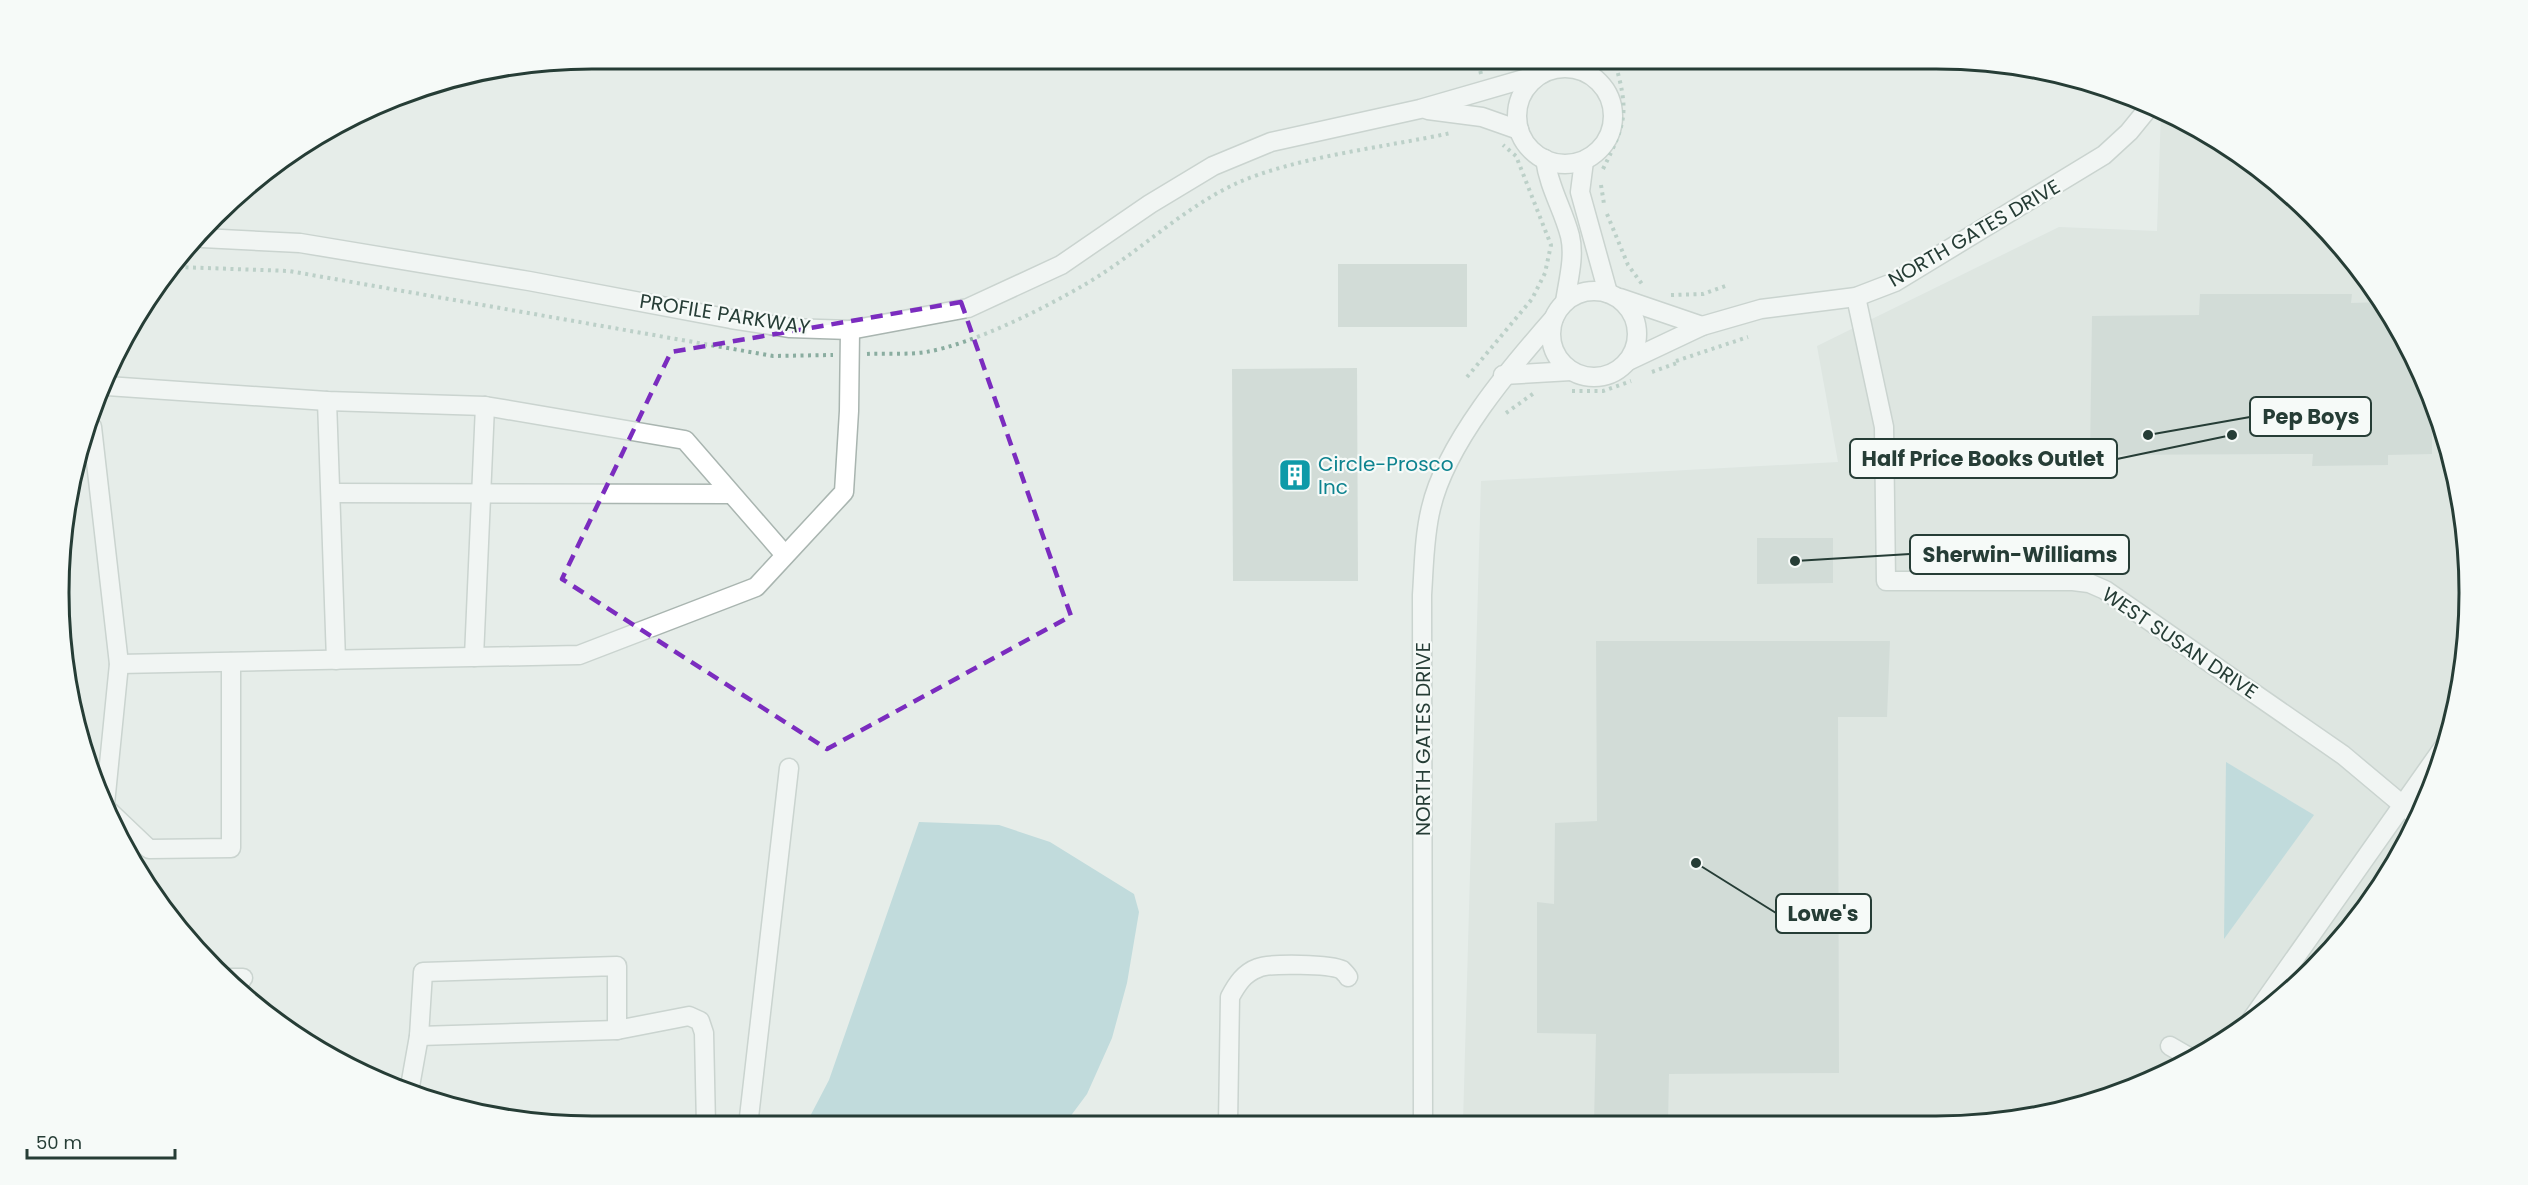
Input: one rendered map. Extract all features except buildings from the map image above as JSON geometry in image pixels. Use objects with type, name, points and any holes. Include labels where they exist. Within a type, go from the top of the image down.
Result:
[{"type":"street","name":"PROFILE PARKWAY","points":[[207,238],[300,243],[529,281],[731,319],[790,327],[850,330],[906,322],[968,308],[1061,265],[1150,204],[1213,166],[1271,142],[1420,109],[1545,69]]},
{"type":"street","points":[[1547,69],[1529,84],[1520,98],[1517,114],[1519,130],[1526,145],[1545,159],[1569,164],[1584,161],[1597,153],[1607,141],[1613,126],[1614,110],[1596,69]]},
{"type":"street","points":[[1576,69],[1600,82]]},
{"type":"street","name":"PROFILE PARKWAY","points":[[1420,109],[1482,117],[1519,130]]},
{"type":"street","name":"NORTH GATES DRIVE","points":[[1628,361],[1702,326],[1761,309],[1856,297],[1895,282],[2104,155],[2129,132],[2145,113]]},
{"type":"street","points":[[1545,159],[1548,181],[1570,236],[1572,258],[1565,302],[1554,318],[1551,342],[1562,364],[1571,371],[1583,376],[1608,376],[1628,361],[1635,349],[1638,334],[1629,308],[1613,295],[1580,192],[1584,161]]},
{"type":"street","points":[[1565,302],[1585,292],[1613,295],[1702,326]]},
{"type":"street","name":"WEST SUSAN DRIVE","points":[[1856,297],[1884,427],[1886,580],[2089,583],[2105,590],[2343,754],[2402,804]]},
{"type":"street","name":"NORTH GATES DRIVE","points":[[1423,1116],[1422,595],[1425,547],[1431,508],[1450,458],[1503,375],[1554,318]]},
{"type":"street","points":[[118,664],[579,655],[756,586],[844,492],[850,330]]},
{"type":"street","points":[[1503,375],[1571,371]]},
{"type":"street","points":[[112,386],[327,401],[485,406],[684,440],[785,555]]},
{"type":"street","points":[[327,401],[336,660]]},
{"type":"street","points":[[474,657],[485,406]]},
{"type":"street","points":[[93,437],[118,664],[107,787]]},
{"type":"street","points":[[331,493],[731,494]]},
{"type":"street","points":[[123,825],[149,849],[231,848],[231,662]]},
{"type":"street","points":[[748,1116],[789,768]]},
{"type":"street","points":[[2267,998],[2429,768]]},
{"type":"street","points":[[2402,804],[2411,811]]},
{"type":"street","points":[[410,1083],[418,1036],[423,972],[617,966],[617,1030]]},
{"type":"street","points":[[1228,1116],[1230,997],[1240,980],[1259,967],[1282,966],[1330,967],[1343,970],[1348,976]]},
{"type":"street","points":[[418,1036],[617,1030],[689,1016],[700,1021],[704,1033],[706,1116]]},
{"type":"street","points":[[2170,1046],[2183,1053]]},
{"type":"path","points":[[1617,69],[1624,95],[1624,117],[1619,138],[1600,175],[1601,184],[1605,208],[1628,265],[1641,284],[1648,287]]},
{"type":"path","points":[[910,353],[949,346],[1008,323],[1085,285],[1150,237],[1235,184],[1295,165],[1460,133]]},
{"type":"path","points":[[1467,377],[1501,340],[1532,299],[1545,273],[1551,246],[1516,156],[1500,141]]},
{"type":"path","points":[[183,267],[289,271],[773,356],[799,356]]},
{"type":"path","points":[[1662,295],[1703,294],[1728,285]]},
{"type":"path","points":[[1645,375],[1748,338]]},
{"type":"path","points":[[1673,355],[1677,363]]},
{"type":"path","points":[[1562,391],[1603,391],[1635,380]]},
{"type":"path","points":[[1506,413],[1534,393],[1543,392]]},
{"type":"highlighted area","points":[[961,302],[1071,616],[827,749],[562,579],[671,352]]},
{"type":"shaded area","points":[[2161,120],[2197,139],[2254,177],[2306,222],[2329,247],[2371,302],[2405,361],[2431,424],[2441,457],[2455,524],[2458,558],[2458,627],[2449,695],[2431,761],[2405,824],[2371,883],[2351,911],[2306,963],[2254,1008],[2226,1028],[2167,1062],[2136,1076],[2104,1088],[2038,1106],[2004,1112],[1936,1116],[1463,1116],[1481,481],[1838,462],[1817,346],[2059,227],[2157,231]]},
{"type":"water","points":[[2226,762],[2314,815],[2224,939]]},
{"type":"water","points":[[919,822],[999,825],[1050,842],[1134,894],[1139,912],[1127,983],[1112,1038],[1087,1094],[1071,1116],[810,1116],[829,1080]]},
{"type":"place","name":"Pep Boys","points":[[2148,435]]},
{"type":"place","name":"Half Price Books Outlet","points":[[2232,435]]},
{"type":"place","name":"Circle-Prosco Inc","points":[[1295,475]]},
{"type":"place","name":"Sherwin-Williams","points":[[1795,561]]},
{"type":"place","name":"Lowe's","points":[[1696,863]]}]
